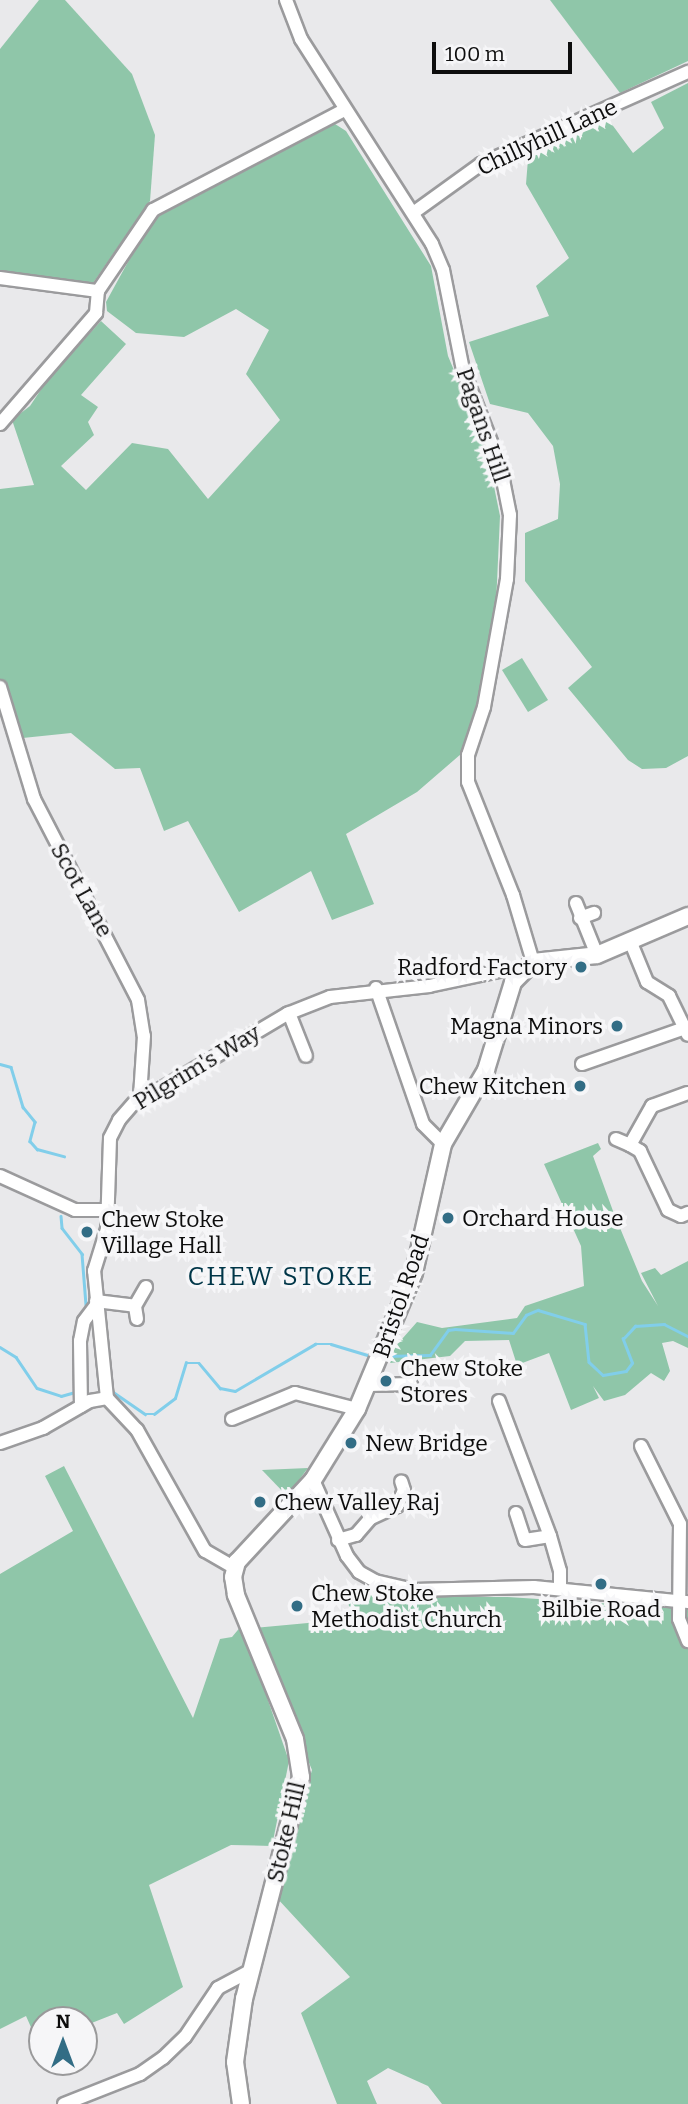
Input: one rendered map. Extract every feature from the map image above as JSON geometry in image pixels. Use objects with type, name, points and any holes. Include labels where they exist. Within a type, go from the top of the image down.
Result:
[{"type":"main road","points":[[527,967],[597,955],[631,943],[688,916]]},
{"type":"main road","name":"Bristol Road","points":[[235,1568],[246,1549],[313,1480],[357,1409],[414,1273],[443,1144],[486,1070],[509,992],[527,967]]},
{"type":"main road","name":"Stoke Hill","points":[[235,1568],[233,1583],[240,1607],[284,1710],[301,1764],[293,1817],[250,1971],[235,2062],[241,2104]]},
{"type":"street","name":"Pagans Hill","points":[[286,0],[301,39],[344,110],[413,213],[443,270],[463,370],[491,436],[507,493],[507,579],[484,707],[468,755],[468,782],[513,895],[527,967]]},
{"type":"street","name":"Chillyhill Lane","points":[[413,213],[481,164],[688,72]]},
{"type":"street","points":[[0,424],[96,313],[98,291],[153,210],[344,110]]},
{"type":"street","points":[[0,278],[98,291]]},
{"type":"street","name":"Scot Lane","points":[[0,687],[34,799],[138,1000],[144,1036],[140,1096]]},
{"type":"street","points":[[576,903],[597,955]]},
{"type":"street","points":[[580,918],[594,913]]},
{"type":"street","points":[[582,1065],[687,1031],[669,996],[647,982],[631,943]]},
{"type":"street","name":"Pilgrim's Way","points":[[107,1392],[94,1271],[109,1210],[110,1138],[119,1120],[140,1096],[154,1093],[289,1013],[330,997],[376,988],[429,986],[527,967]]},
{"type":"street","points":[[376,988],[423,1124],[443,1144]]},
{"type":"street","points":[[289,1013],[306,1057]]},
{"type":"street","points":[[630,1145],[652,1106],[688,1093]]},
{"type":"street","points":[[616,1139],[640,1151],[668,1210],[681,1216],[688,1213]]},
{"type":"street","points":[[0,1176],[75,1209],[109,1210]]},
{"type":"street","points":[[80,1396],[82,1331],[96,1303],[136,1313],[146,1287]]},
{"type":"street","points":[[368,1385],[411,1384]]},
{"type":"street","points":[[0,1443],[43,1428],[80,1396],[107,1392],[137,1430],[205,1551],[235,1568]]},
{"type":"street","points":[[232,1419],[271,1407],[298,1393],[357,1409]]},
{"type":"street","points":[[499,1401],[550,1536],[560,1571],[559,1588]]},
{"type":"street","points":[[641,1446],[673,1499],[682,1533],[684,1602],[679,1619],[688,1641]]},
{"type":"street","points":[[313,1480],[338,1540],[359,1572],[397,1588],[559,1588],[684,1602]]},
{"type":"street","points":[[338,1540],[356,1535],[371,1518],[397,1506],[404,1489],[401,1481]]},
{"type":"street","points":[[516,1513],[525,1541],[550,1536]]},
{"type":"street","points":[[64,2104],[139,2074],[163,2058],[185,2038],[219,1987],[250,1971]]},
{"type":"green space","points":[[39,0],[65,0],[132,74],[155,135],[150,201],[91,286],[0,270],[0,49]]},
{"type":"green space","points":[[550,0],[688,0],[688,61],[620,93]]},
{"type":"green space","points":[[688,83],[688,756],[666,768],[642,769],[628,760],[568,688],[592,667],[525,581],[525,533],[558,519],[560,484],[553,446],[528,413],[490,404],[469,342],[549,316],[536,286],[569,258],[526,184],[528,159],[608,119],[633,153],[664,128],[651,102]]},
{"type":"green space","points":[[335,124],[346,131],[431,266],[448,356],[486,447],[500,516],[496,604],[477,710],[461,754],[417,792],[346,834],[374,904],[332,920],[311,871],[239,912],[188,821],[164,831],[140,768],[115,769],[71,733],[13,739],[0,687],[0,489],[34,485],[12,420],[30,406],[48,379],[101,321],[126,344],[81,395],[98,407],[88,422],[94,435],[61,466],[86,490],[132,443],[168,449],[208,499],[280,420],[246,374],[269,330],[236,309],[184,337],[136,333],[107,311],[106,302],[151,220]]},
{"type":"green space","points":[[522,658],[548,700],[528,712],[502,670]]},
{"type":"green space","points":[[598,1143],[601,1149],[593,1156],[613,1211],[642,1281],[658,1306],[641,1273],[655,1268],[661,1275],[688,1261],[688,1348],[673,1341],[662,1343],[670,1371],[664,1381],[651,1373],[625,1395],[604,1401],[593,1386],[599,1398],[571,1410],[549,1353],[517,1365],[509,1340],[465,1341],[450,1356],[390,1363],[395,1347],[417,1322],[442,1328],[517,1318],[525,1306],[584,1286],[581,1246],[544,1164]]},
{"type":"green space","points":[[64,1466],[193,1718],[220,1639],[232,1637],[242,1625],[289,1761],[272,1846],[231,1845],[149,1885],[183,1987],[124,2024],[117,2013],[98,2020],[98,2006],[28,2006],[28,2020],[26,2016],[0,2029],[0,1574],[73,1531],[45,1476]]},
{"type":"green space","points":[[308,1468],[287,1496],[262,1470]]},
{"type":"green space","points":[[346,1587],[413,1597],[508,1597],[688,1609],[688,2104],[442,2104],[428,2086],[388,2068],[367,2081],[377,2104],[337,2104],[301,2013],[350,1977],[276,1897],[312,1770],[254,1628],[351,1619]]},
{"type":"waterway","points":[[0,1064],[11,1067],[23,1107],[35,1122],[30,1141],[37,1149],[64,1156]]},
{"type":"waterway","points":[[61,1216],[62,1228],[82,1254],[86,1305]]},
{"type":"waterway","points":[[385,1356],[430,1355],[448,1330],[513,1333],[526,1315],[538,1310],[585,1324],[589,1362],[603,1375],[626,1371],[632,1363],[623,1339],[635,1326],[664,1324],[688,1336]]},
{"type":"waterway","points":[[109,1389],[145,1414],[154,1414],[175,1398],[186,1363],[199,1363],[220,1388],[235,1391],[315,1344],[331,1344],[371,1356]]},
{"type":"waterway","points":[[0,1347],[16,1357],[37,1388],[61,1396],[75,1392]]},
{"type":"place","name":"Radford Factory","points":[[581,967]]},
{"type":"place","name":"Magna Minors","points":[[617,1026]]},
{"type":"place","name":"Chew Kitchen","points":[[580,1086]]},
{"type":"place","name":"Orchard House","points":[[448,1218]]},
{"type":"place","name":"Chew Stoke Village Hall","points":[[87,1232]]},
{"type":"place","name":"Chew Stoke Stores","points":[[386,1381]]},
{"type":"place","name":"New Bridge","points":[[351,1443]]},
{"type":"place","name":"Chew Valley Raj","points":[[260,1502]]},
{"type":"place","name":"Bilbie Road","points":[[601,1584]]},
{"type":"place","name":"Chew Stoke Methodist Church","points":[[297,1606]]},
{"type":"district","name":"CHEW STOKE","points":[[281,1277]]}]
